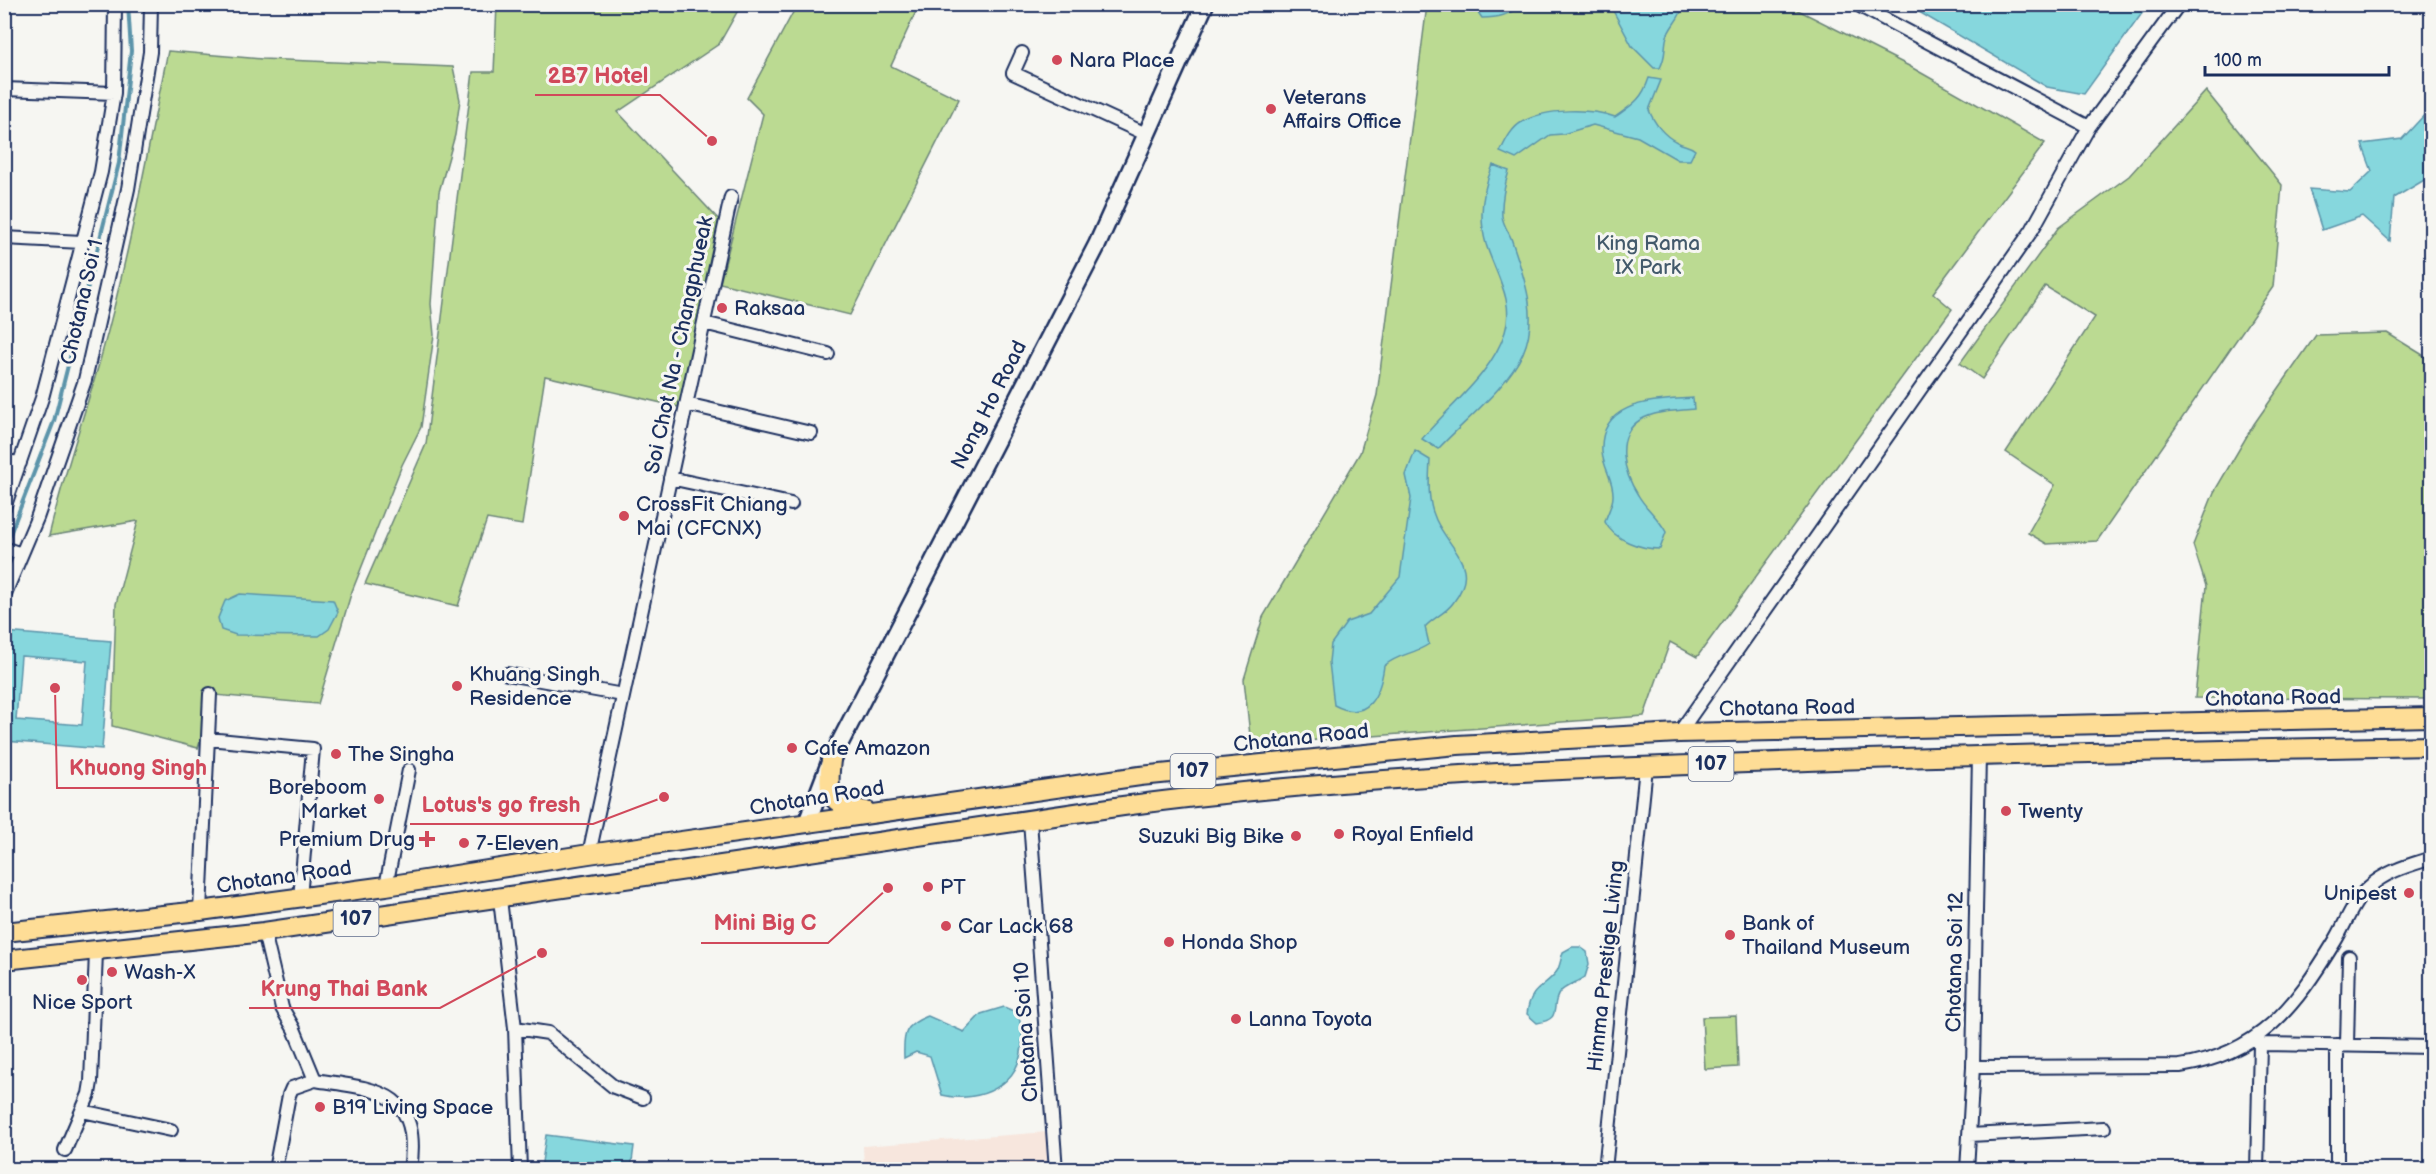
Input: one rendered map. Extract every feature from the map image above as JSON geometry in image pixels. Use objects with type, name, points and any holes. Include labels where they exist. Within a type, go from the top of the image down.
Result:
[{"type":"main road","name":"Nong Ho Road","points":[[807,824],[831,760],[1096,245],[1148,135],[1199,6]]},
{"type":"main road","name":"Chotana Road","points":[[4,932],[300,898],[876,812],[1140,776],[1457,745],[1679,733],[2432,717]]},
{"type":"main road","name":"107","points":[[4,960],[96,952],[264,932],[1143,803],[1440,776],[1646,766],[1979,755],[2432,746]]},
{"type":"main road","points":[[831,760],[828,787],[834,800],[848,808],[876,812]]},
{"type":"main road","points":[[1140,776],[1143,803]]},
{"type":"main road","points":[[807,824],[812,853]]},
{"type":"street","points":[[4,508],[42,398],[101,172],[114,93],[115,4]]},
{"type":"street","name":"Chotana Soi 1","points":[[4,596],[37,518],[85,380],[128,189],[150,52],[151,4]]},
{"type":"street","points":[[1856,4],[2089,127]]},
{"type":"street","points":[[1679,733],[2032,230],[2089,127],[2179,4]]},
{"type":"street","points":[[1022,53],[1013,73],[1148,135]]},
{"type":"street","points":[[4,89],[114,93]]},
{"type":"street","name":"Soi Chot Na - Changphueak","points":[[589,854],[731,197]]},
{"type":"street","points":[[4,238],[82,242]]},
{"type":"street","points":[[704,323],[828,354]]},
{"type":"street","points":[[686,404],[811,433]]},
{"type":"street","points":[[4,461],[20,463]]},
{"type":"street","points":[[670,478],[791,504]]},
{"type":"street","points":[[4,548],[21,555]]},
{"type":"street","points":[[507,674],[623,695]]},
{"type":"street","points":[[200,911],[210,694]]},
{"type":"street","points":[[208,739],[313,749],[300,898]]},
{"type":"street","name":"Chotana Soi 12","points":[[1967,1170],[1973,1067],[1979,755]]},
{"type":"street","name":"Himma Prestige Living","points":[[1605,1170],[1646,766]]},
{"type":"street","points":[[386,886],[409,770]]},
{"type":"street","name":"Chotana Soi 10","points":[[1030,821],[1056,1170]]},
{"type":"street","points":[[1973,1067],[2180,1066],[2205,1063],[2232,1053],[2256,1038],[2278,1019],[2300,993],[2367,889],[2385,876],[2432,858]]},
{"type":"street","points":[[500,899],[515,1028],[520,1170]]},
{"type":"street","points":[[264,932],[282,1008],[294,1029],[315,1080]]},
{"type":"street","points":[[65,1150],[82,1111],[91,1082],[96,952]]},
{"type":"street","points":[[2337,1170],[2342,1045],[2349,957]]},
{"type":"street","points":[[515,1028],[548,1033],[614,1087],[643,1098]]},
{"type":"street","points":[[2257,1170],[2260,1044],[2432,1047]]},
{"type":"street","points":[[275,1170],[292,1088],[315,1080],[379,1090],[390,1097],[407,1119],[412,1155],[410,1170]]},
{"type":"street","points":[[82,1111],[171,1130]]},
{"type":"street","points":[[1970,1135],[2104,1128]]},
{"type":"shaded area","points":[[1047,1132],[1049,1169],[864,1169],[863,1146]]},
{"type":"green space","points":[[497,5],[741,5],[719,44],[618,112],[720,221],[679,407],[545,376],[522,525],[487,519],[458,606],[365,584],[426,444],[473,72],[494,72]]},
{"type":"green space","points":[[797,5],[919,5],[891,66],[959,99],[850,315],[720,283],[763,114],[747,98]]},
{"type":"green space","name":"King Rama IX Park","points":[[1427,5],[1788,5],[1909,66],[2045,143],[1933,293],[1952,309],[1697,657],[1670,642],[1644,716],[1251,745],[1244,679],[1263,617],[1360,453],[1377,395]]},
{"type":"green space","points":[[168,51],[262,59],[453,67],[460,100],[455,135],[439,192],[431,304],[434,335],[421,427],[402,465],[351,594],[318,704],[215,695],[198,748],[112,726],[116,604],[138,521],[49,536],[111,319]]},
{"type":"green space","points":[[2206,91],[2282,185],[2273,287],[2097,541],[2047,544],[2028,533],[2055,485],[2006,452],[2095,317],[2045,286],[1982,379],[1960,363],[2058,228],[2129,176]]},
{"type":"green space","points":[[2387,333],[2431,360],[2431,699],[2195,698],[2206,586],[2193,545],[2214,492],[2254,424],[2316,335]]},
{"type":"green space","points":[[1736,1016],[1738,1067],[1705,1069],[1702,1017]]},
{"type":"water","points":[[1473,5],[1522,5],[1503,15],[1482,18]]},
{"type":"water","points":[[1610,5],[1683,5],[1667,35],[1660,68],[1654,68],[1632,46]]},
{"type":"water","points":[[1907,5],[2148,5],[2084,94],[2047,87]]},
{"type":"water","points":[[1649,78],[1661,80],[1649,110],[1651,115],[1660,129],[1668,136],[1695,150],[1690,160],[1678,160],[1638,137],[1593,125],[1563,134],[1550,135],[1516,159],[1500,152],[1515,128],[1532,117],[1555,112],[1581,111],[1615,117],[1640,97]]},
{"type":"water","points":[[2427,112],[2431,113],[2431,176],[2394,198],[2390,241],[2362,216],[2322,230],[2309,189],[2350,192],[2372,171],[2362,144],[2402,139]]},
{"type":"water","points":[[1493,165],[1509,171],[1503,194],[1502,216],[1528,295],[1530,324],[1528,339],[1523,353],[1507,379],[1438,449],[1422,439],[1480,376],[1499,347],[1505,332],[1508,309],[1506,298],[1486,244],[1482,224],[1484,194]]},
{"type":"water","points":[[1693,398],[1694,409],[1646,417],[1632,427],[1626,436],[1624,456],[1633,487],[1666,532],[1660,549],[1628,542],[1615,534],[1605,522],[1613,496],[1602,452],[1604,435],[1610,422],[1620,412],[1632,406],[1647,402]]},
{"type":"water","points":[[1415,451],[1430,460],[1429,490],[1433,513],[1461,560],[1464,579],[1461,590],[1450,607],[1425,627],[1429,644],[1384,666],[1379,687],[1370,703],[1356,711],[1346,710],[1334,705],[1329,662],[1331,644],[1347,622],[1369,614],[1400,577],[1411,498],[1406,475]]},
{"type":"water","points":[[240,594],[333,600],[338,612],[329,629],[319,636],[236,635],[221,630],[218,618],[225,601]]},
{"type":"water","points":[[5,632],[111,641],[102,749],[5,741]],"holes":[[[21,656],[87,661],[82,725],[16,720]]]},
{"type":"water","points":[[1572,947],[1580,947],[1587,952],[1589,964],[1585,977],[1562,990],[1557,997],[1553,1015],[1537,1023],[1527,1014],[1531,998],[1557,971],[1563,952]]},
{"type":"water","points":[[1004,1007],[1018,1013],[1022,1041],[1015,1069],[1007,1080],[996,1088],[971,1097],[942,1095],[930,1056],[916,1052],[904,1058],[907,1031],[920,1019],[928,1016],[964,1032],[981,1014]]},
{"type":"water","points":[[546,1135],[634,1146],[631,1169],[541,1169]]},
{"type":"waterway","points":[[5,547],[54,421],[119,163],[131,51],[128,4]]},
{"type":"place","name":"Nara Place","points":[[1057,60]]},
{"type":"place","name":"Veterans Affairs Office","points":[[1271,109]]},
{"type":"place","name":"2B7 Hotel","points":[[712,141]]},
{"type":"place","name":"Raksaa","points":[[722,308]]},
{"type":"place","name":"CrossFit Chiang Mai (CFCNX)","points":[[624,516]]},
{"type":"place","name":"Khuang Singh Residence","points":[[457,686]]},
{"type":"place","name":"Khuong Singh","points":[[55,688]]},
{"type":"place","name":"Cafe Amazon","points":[[792,748]]},
{"type":"place","name":"The Singha","points":[[336,754]]},
{"type":"place","name":"Lotus's go fresh","points":[[664,797]]},
{"type":"place","name":"Boreboom Market","points":[[379,799]]},
{"type":"place","name":"Twenty","points":[[2006,811]]},
{"type":"place","name":"Royal Enfield","points":[[1339,834]]},
{"type":"place","name":"Suzuki Big Bike","points":[[1296,836]]},
{"type":"place","name":"Premium Drug","points":[[427,839]]},
{"type":"place","name":"7-Eleven","points":[[464,843]]},
{"type":"place","name":"PT","points":[[928,887]]},
{"type":"place","name":"Mini Big C","points":[[888,888]]},
{"type":"place","name":"Unipest","points":[[2409,893]]},
{"type":"place","name":"Car Lack 68","points":[[946,926]]},
{"type":"place","name":"Bank of Thailand Museum","points":[[1730,935]]},
{"type":"place","name":"Honda Shop","points":[[1169,942]]},
{"type":"place","name":"Krung Thai Bank","points":[[542,953]]},
{"type":"place","name":"Wash-X","points":[[112,972]]},
{"type":"place","name":"Nice Sport","points":[[82,980]]},
{"type":"place","name":"Lanna Toyota","points":[[1236,1019]]},
{"type":"place","name":"B19 Living Space","points":[[320,1107]]}]
